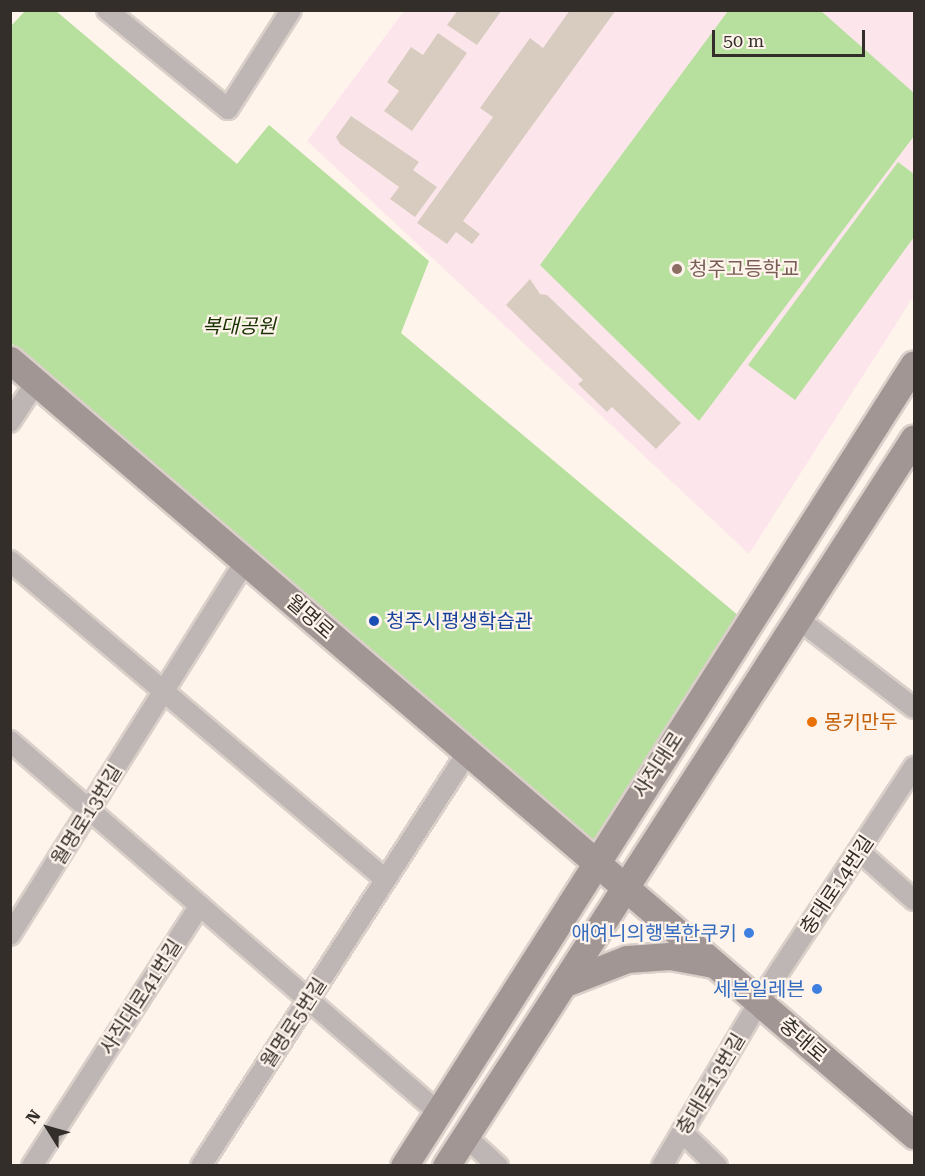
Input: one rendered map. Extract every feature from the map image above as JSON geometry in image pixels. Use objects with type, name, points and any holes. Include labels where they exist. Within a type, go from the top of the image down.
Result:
[{"type":"main road","name":"월명로","points":[[10,360],[611,875]]},
{"type":"main road","name":"사직대로","points":[[447,1166],[562,984],[611,875],[915,364]]},
{"type":"main road","name":"사직대로","points":[[404,1166],[438,1112],[798,619],[915,438]]},
{"type":"main road","name":"충대로","points":[[611,875],[915,1135]]},
{"type":"main road","points":[[562,984],[586,970],[627,959],[670,956],[717,966]]},
{"type":"street","points":[[107,10],[228,109],[291,10]]},
{"type":"street","points":[[10,422],[36,382]]},
{"type":"street","points":[[10,561],[163,694],[384,878]]},
{"type":"street","name":"월명로13번길","points":[[10,935],[91,810],[245,562]]},
{"type":"street","points":[[798,619],[915,708]]},
{"type":"street","points":[[10,741],[438,1112]]},
{"type":"street","name":"월명로5번길","points":[[201,1166],[309,1000],[384,878],[468,753]]},
{"type":"street","name":"충대로14번길","points":[[759,1002],[915,767]]},
{"type":"street","points":[[860,851],[915,900]]},
{"type":"street","name":"사직대로41번길","points":[[32,1166],[200,905]]},
{"type":"street","name":"충대로13번길","points":[[662,1166],[759,1002]]},
{"type":"street","points":[[682,1132],[717,1166]]},
{"type":"street","points":[[465,1136],[498,1166]]},
{"type":"shaded area","name":"청주고등학교","points":[[404,11],[914,11],[914,296],[749,554],[307,141]]},
{"type":"green space","name":"복대공원","points":[[25,11],[56,11],[237,164],[269,125],[429,261],[401,333],[739,616],[590,846],[11,343],[11,26]]},
{"type":"green space","points":[[728,11],[821,11],[914,93],[914,136],[699,421],[540,265]]},
{"type":"green space","points":[[898,162],[914,174],[914,237],[795,400],[748,365]]},
{"type":"building","points":[[458,10],[502,10],[477,45],[447,25]]},
{"type":"building","points":[[570,10],[616,10],[463,221],[480,234],[472,244],[456,232],[447,244],[417,223],[493,117],[480,108],[530,38],[543,48]]},
{"type":"building","points":[[438,33],[467,53],[412,131],[384,111],[399,91],[387,82],[411,47],[423,55]]},
{"type":"building","points":[[351,116],[419,162],[413,170],[437,187],[415,217],[390,199],[399,187],[340,144],[336,137]]},
{"type":"building","points":[[530,279],[540,294],[547,295],[681,423],[656,449],[612,407],[607,412],[578,384],[583,380],[506,305]]},
{"type":"place","name":"청주고등학교","points":[[677,269]]},
{"type":"place","name":"청주시평생학습관","points":[[374,621]]},
{"type":"place","name":"몽키만두","points":[[812,722]]},
{"type":"place","name":"애여니의행복한쿠키","points":[[749,933]]},
{"type":"place","name":"세븐일레븐","points":[[817,989]]}]
